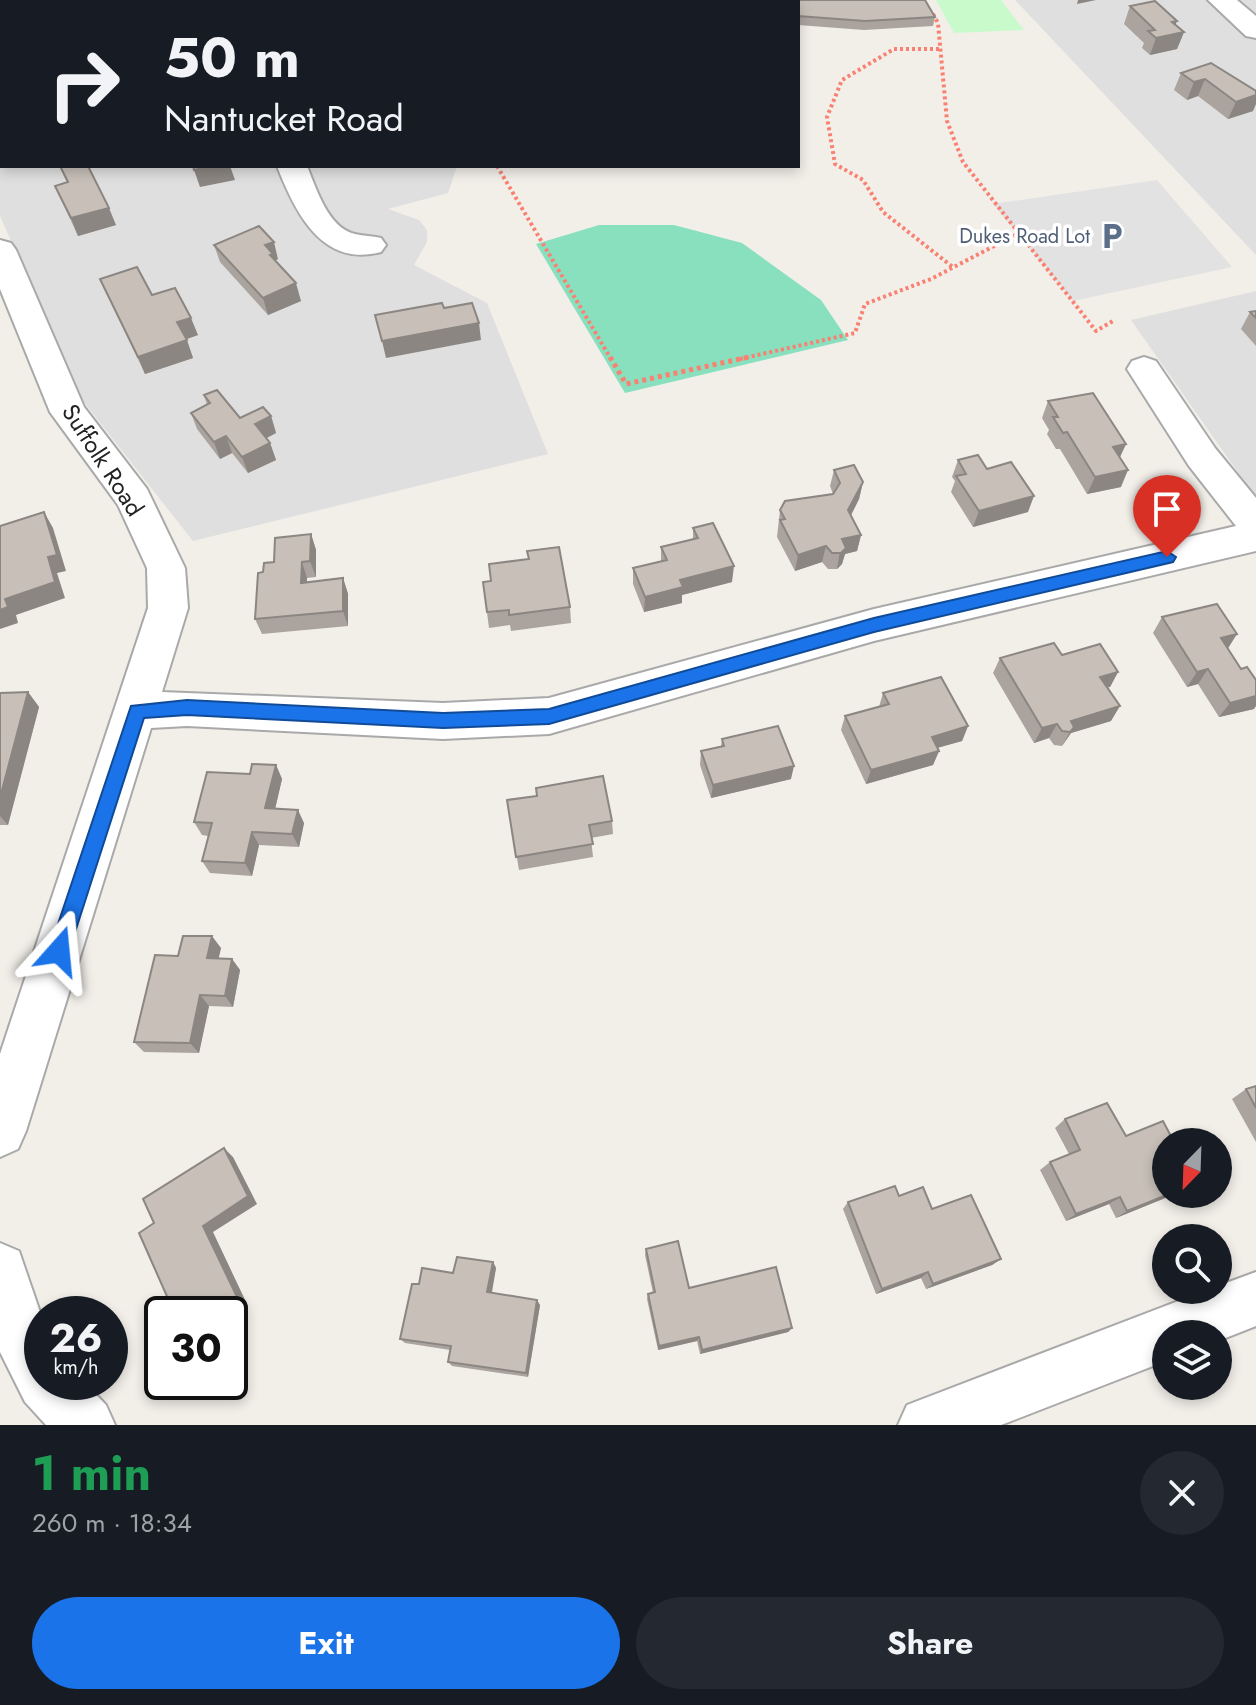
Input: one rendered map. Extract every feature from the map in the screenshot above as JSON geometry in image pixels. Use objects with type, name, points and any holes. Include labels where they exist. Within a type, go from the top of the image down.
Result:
[{"type":"street","points":[[1221,0],[1256,30]]},
{"type":"street","points":[[293,168],[305,201],[341,242],[370,245]]},
{"type":"street","name":"Suffolk Road","points":[[0,250],[68,412],[134,499],[166,568],[168,608],[0,1131]]},
{"type":"street","points":[[1144,369],[1202,457],[1256,524]]},
{"type":"street","points":[[137,711],[187,708],[443,721],[549,716],[874,625],[1256,536]]},
{"type":"street","points":[[0,1270],[12,1317],[24,1341]]},
{"type":"street","points":[[927,1425],[1256,1299]]},
{"type":"street","points":[[62,1400],[86,1425]]},
{"type":"path","points":[[931,11],[938,23],[947,121],[963,162],[1096,331],[1113,321]]},
{"type":"path","points":[[939,49],[894,49],[867,64],[842,80],[827,117],[835,164],[863,180],[883,212],[954,268]]},
{"type":"path","points":[[498,168],[626,384],[855,333],[865,304],[954,268],[1019,233]]},
{"type":"shaded area","points":[[1015,0],[1256,0],[1256,255]]},
{"type":"shaded area","points":[[0,168],[456,168],[448,193],[388,209],[419,220],[427,230],[427,242],[414,265],[487,303],[548,454],[193,541],[82,400],[0,216]]},
{"type":"shaded area","name":"Dukes Road Lot","points":[[1157,180],[1232,267],[1073,301],[993,204]]},
{"type":"shaded area","points":[[1256,291],[1256,498],[1131,320]]},
{"type":"green space","points":[[936,0],[1001,0],[1024,30],[954,33]]},
{"type":"green space","points":[[599,225],[674,225],[742,243],[821,300],[848,340],[625,393],[536,244]]},
{"type":"building","points":[[800,0],[925,0],[935,17],[865,21],[800,16]]},
{"type":"building","points":[[1155,1],[1177,21],[1172,22],[1184,32],[1156,38],[1148,31],[1155,30],[1130,6]]},
{"type":"building","points":[[1211,63],[1256,91],[1256,95],[1236,102],[1205,79],[1194,82],[1181,73]]},
{"type":"building","points":[[61,168],[89,168],[109,208],[71,218],[55,186],[68,182]]},
{"type":"building","points":[[259,226],[274,242],[265,245],[273,254],[270,255],[296,283],[263,298],[214,245]]},
{"type":"building","points":[[137,267],[152,295],[175,288],[191,318],[177,322],[187,340],[138,357],[100,279]]},
{"type":"building","points":[[442,303],[444,308],[472,303],[479,323],[382,341],[375,315]]},
{"type":"building","points":[[217,390],[240,418],[263,407],[271,416],[255,424],[270,443],[242,457],[226,436],[214,442],[191,413],[210,403],[204,395]]},
{"type":"building","points":[[1093,393],[1126,444],[1113,447],[1128,470],[1095,477],[1067,432],[1063,433],[1053,417],[1058,417],[1048,401]]},
{"type":"building","points":[[978,455],[987,469],[1011,462],[1034,496],[979,511],[956,476],[966,474],[958,460]]},
{"type":"building","points":[[854,465],[863,482],[848,510],[861,535],[842,539],[846,548],[841,553],[832,553],[826,546],[798,555],[780,520],[785,519],[780,510],[785,501],[833,494],[840,483],[834,470]]},
{"type":"building","points":[[44,512],[57,555],[48,557],[55,582],[5,599],[8,607],[0,610],[0,526]]},
{"type":"building","points":[[713,523],[734,566],[680,580],[683,587],[645,597],[633,568],[667,560],[661,547],[698,538],[693,528]]},
{"type":"building","points":[[311,534],[310,561],[302,562],[301,583],[343,578],[343,611],[255,619],[258,573],[263,572],[264,563],[274,562],[275,538]]},
{"type":"building","points":[[559,547],[570,607],[509,615],[509,610],[487,612],[483,582],[491,581],[489,564],[529,559],[527,551]]},
{"type":"building","points":[[1217,604],[1237,634],[1221,638],[1241,669],[1247,667],[1256,680],[1256,696],[1230,703],[1208,669],[1197,672],[1162,617]]},
{"type":"building","points":[[1054,643],[1062,655],[1100,644],[1118,672],[1100,677],[1120,706],[1071,721],[1074,727],[1070,732],[1062,731],[1057,724],[1042,728],[1000,658]]},
{"type":"building","points":[[941,677],[968,726],[932,737],[939,751],[871,770],[845,716],[889,704],[883,693]]},
{"type":"building","points":[[28,692],[0,798],[0,693]]},
{"type":"building","points":[[778,726],[794,766],[713,785],[701,751],[724,746],[722,739]]},
{"type":"building","points":[[252,764],[276,765],[265,808],[298,810],[292,834],[252,832],[245,863],[202,861],[212,823],[194,822],[207,772],[250,774]]},
{"type":"building","points":[[603,776],[612,821],[589,825],[593,844],[516,857],[507,800],[537,796],[536,788]]},
{"type":"building","points":[[183,936],[212,936],[207,958],[232,959],[225,996],[200,995],[190,1043],[134,1042],[155,955],[178,956]]},
{"type":"building","points":[[1256,1086],[1256,1108],[1246,1089]]},
{"type":"building","points":[[1107,1103],[1126,1136],[1163,1121],[1167,1128],[1152,1128],[1152,1201],[1127,1211],[1120,1197],[1076,1214],[1050,1162],[1080,1150],[1065,1119]]},
{"type":"building","points":[[224,1148],[248,1196],[203,1226],[237,1296],[167,1296],[139,1233],[154,1223],[143,1199]]},
{"type":"building","points":[[895,1186],[899,1196],[923,1187],[932,1209],[971,1195],[1001,1259],[933,1284],[928,1272],[882,1289],[848,1202]]},
{"type":"building","points":[[678,1241],[689,1288],[776,1267],[792,1328],[702,1350],[699,1337],[659,1346],[648,1294],[655,1292],[646,1249]]},
{"type":"building","points":[[457,1257],[493,1262],[487,1292],[537,1300],[526,1373],[448,1362],[451,1346],[400,1339],[412,1284],[419,1284],[422,1268],[453,1273]]},
{"type":"place","name":"Dukes Road Lot","points":[[1112,236]]},
{"type":"route","points":[[59,951],[137,711],[187,708],[443,721],[549,716],[874,625],[1167,557]]}]
